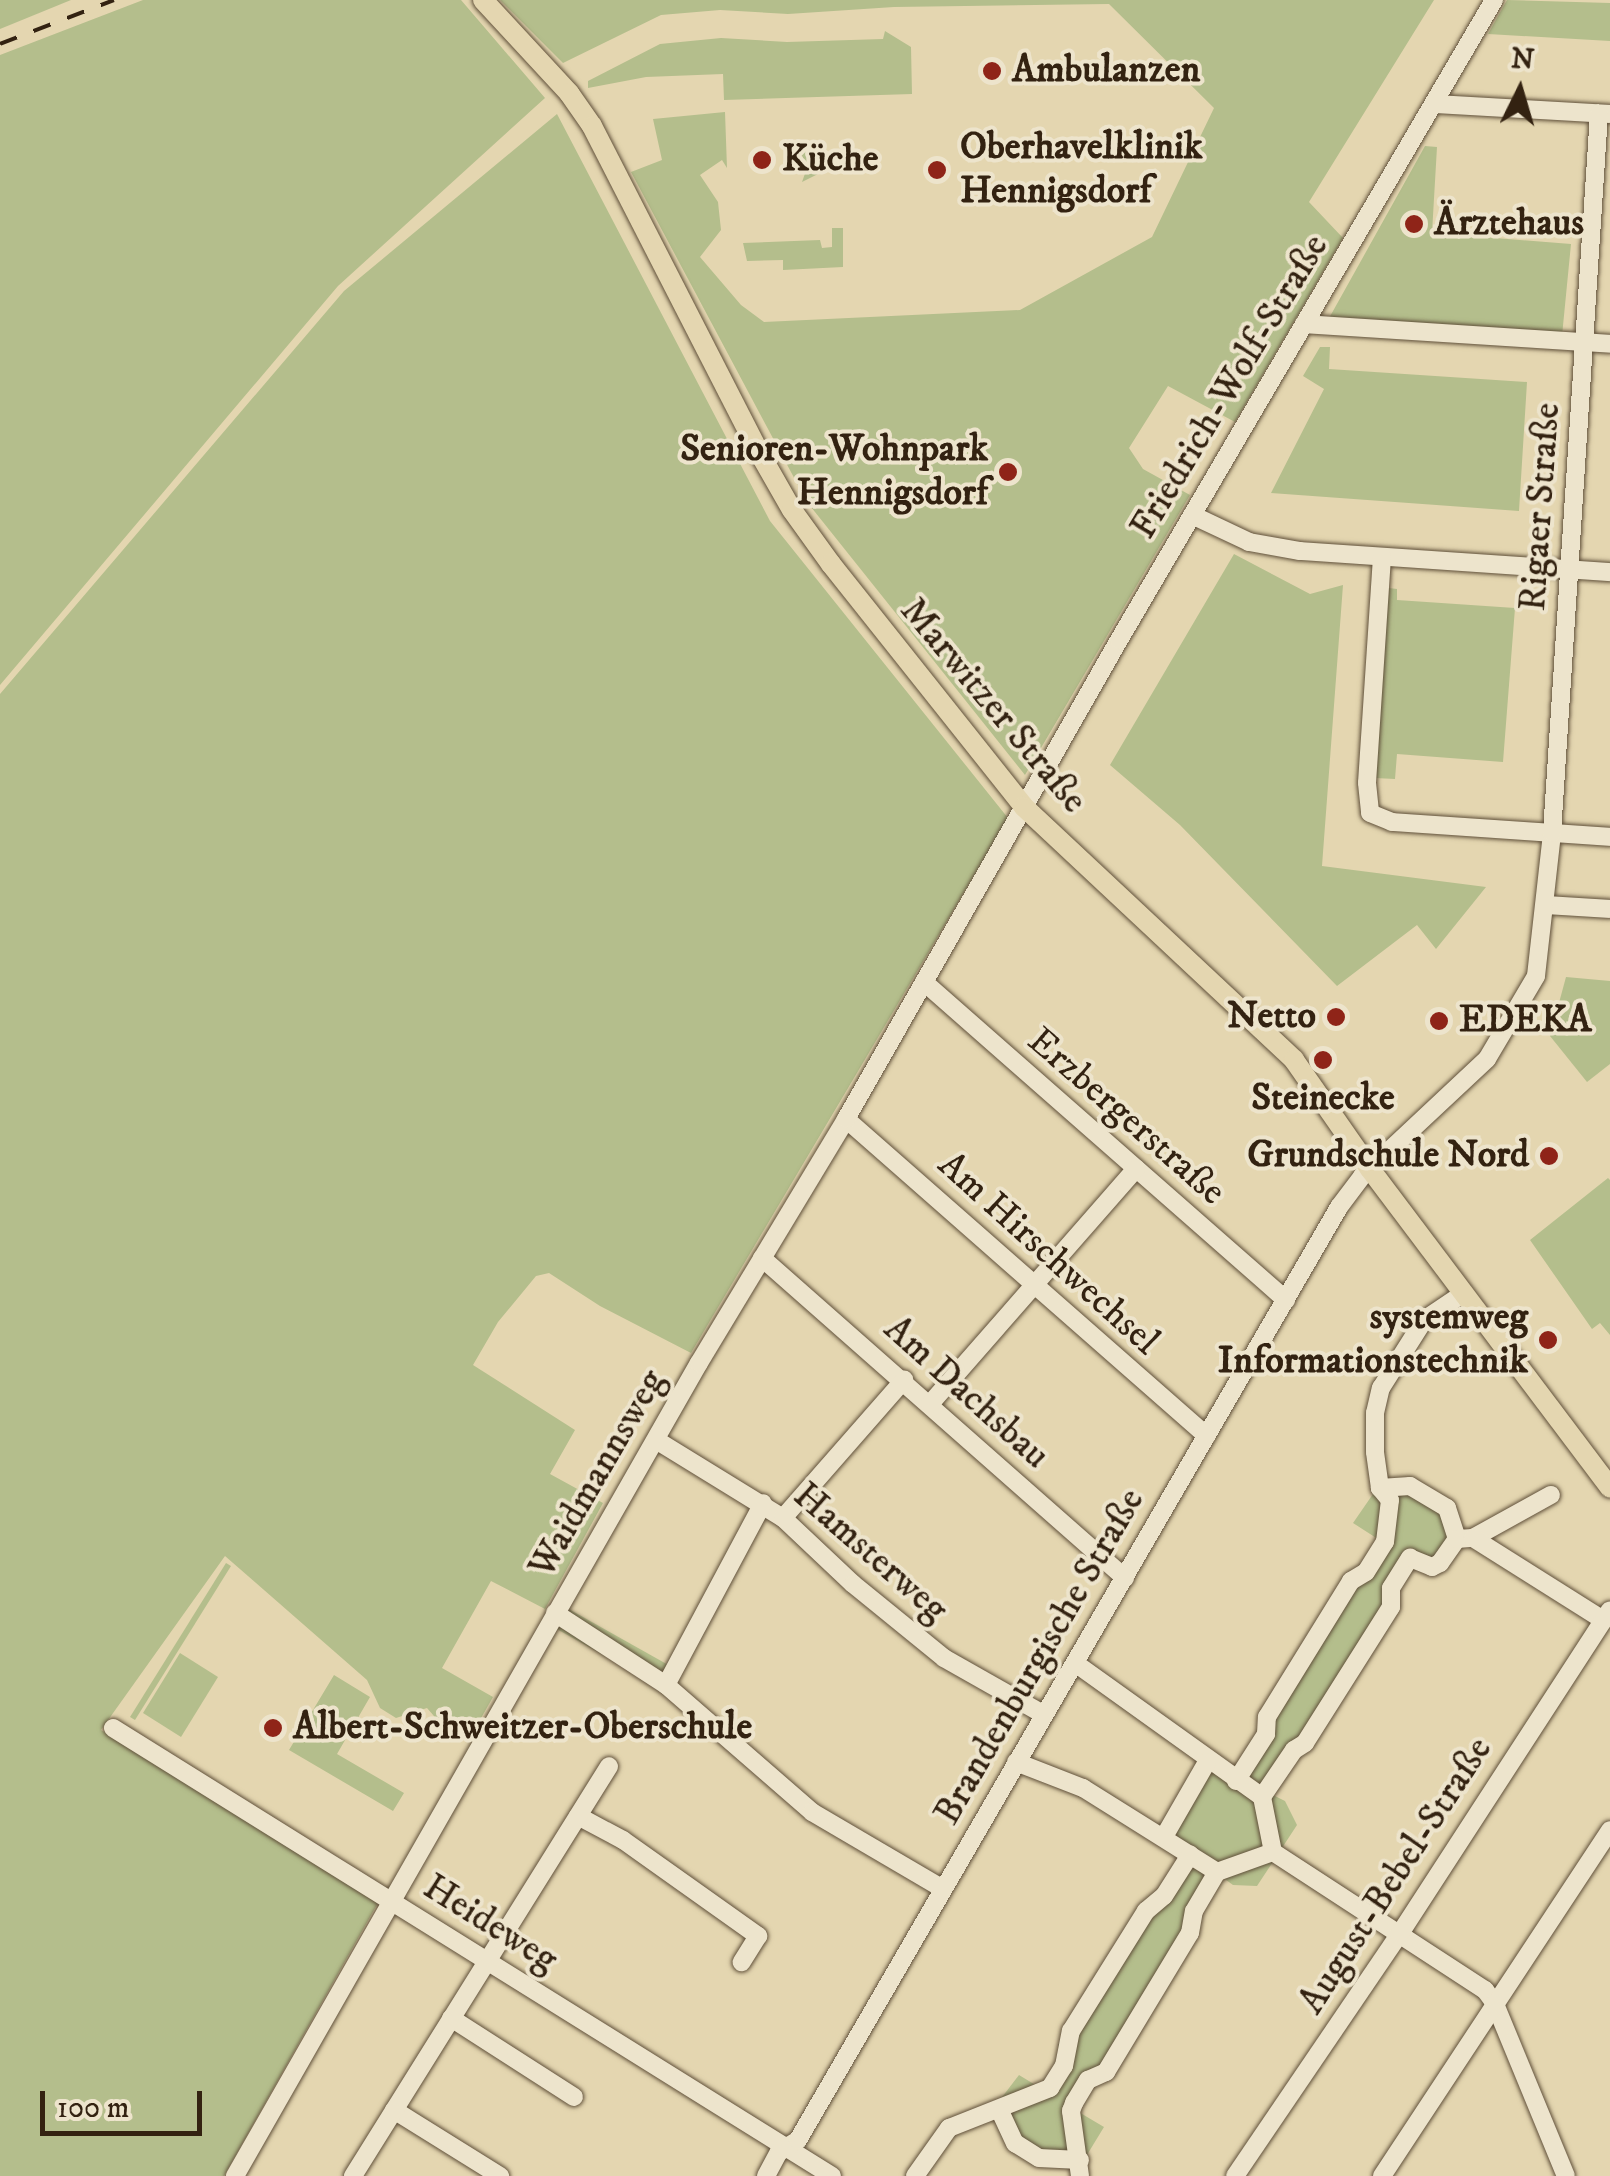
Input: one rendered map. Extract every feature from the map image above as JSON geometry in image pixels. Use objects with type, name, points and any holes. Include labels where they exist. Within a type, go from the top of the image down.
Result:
[{"type":"main road","name":"Marwitzer Straße","points":[[483,0],[569,93],[592,126],[792,510],[1024,807],[1294,1060],[1370,1169],[1610,1488]]},
{"type":"street","name":"Friedrich-Wolf-Straße","points":[[1024,807],[1494,0]]},
{"type":"street","points":[[1436,104],[1604,114]]},
{"type":"street","name":"Rigaer Straße","points":[[1370,1169],[1500,1044],[1536,976],[1547,905],[1604,114]]},
{"type":"street","points":[[1304,324],[1610,344]]},
{"type":"street","points":[[1192,516],[1260,544],[1610,572]]},
{"type":"street","points":[[1382,556],[1367,782],[1370,812],[1392,822],[1610,837]]},
{"type":"street","name":"Waidmannsweg","points":[[235,2176],[555,1613],[846,1119],[1024,807]]},
{"type":"street","points":[[1547,905],[1610,909]]},
{"type":"street","name":"Erzbergerstraße","points":[[924,982],[1286,1300]]},
{"type":"street","name":"Am Hirschwechsel","points":[[846,1119],[1207,1436]]},
{"type":"street","points":[[930,1404],[1136,1169]]},
{"type":"street","name":"Brandenburgische Straße","points":[[766,2176],[780,2152],[798,2140],[1339,1207],[1370,1169]]},
{"type":"street","name":"Am Dachsbau","points":[[762,1258],[1126,1578]]},
{"type":"street","points":[[1236,1780],[1266,1734],[1267,1718],[1351,1582],[1366,1572],[1385,1542],[1390,1500],[1380,1488],[1375,1431],[1381,1388],[1424,1320],[1464,1293]]},
{"type":"street","points":[[782,1518],[904,1380]]},
{"type":"street","name":"Hamsterweg","points":[[656,1440],[763,1503],[914,1636],[1042,1714]]},
{"type":"street","points":[[1380,1488],[1410,1486],[1447,1508],[1465,1538],[1606,1615]]},
{"type":"street","points":[[1385,1542],[1432,1567],[1465,1538],[1551,1495]]},
{"type":"street","points":[[666,1685],[763,1503]]},
{"type":"street","points":[[1262,1797],[1294,1750],[1306,1742],[1390,1607],[1391,1588],[1410,1558]]},
{"type":"street","points":[[555,1613],[666,1685],[812,1812],[942,1888]]},
{"type":"street","name":"August-Bebel-Straße","points":[[1236,2176],[1399,1935],[1606,1615]]},
{"type":"street","points":[[1075,1663],[1145,1709],[1207,1762],[1262,1797],[1273,1852],[1485,1990],[1496,2004],[1566,2176]]},
{"type":"street","name":"Heideweg","points":[[112,1728],[832,2176]]},
{"type":"street","points":[[1266,1734],[1294,1750]]},
{"type":"street","points":[[1016,1762],[1084,1788],[1165,1835],[1218,1872]]},
{"type":"street","points":[[1165,1835],[1207,1762]]},
{"type":"street","points":[[353,2176],[609,1766]]},
{"type":"street","points":[[578,1816],[624,1840],[761,1931],[742,1962]]},
{"type":"street","points":[[1382,2176],[1610,1830]]},
{"type":"street","points":[[999,2109],[1014,2143],[1040,2158],[1080,2168],[1071,2110],[1088,2080],[1106,2072],[1190,1933],[1194,1911],[1218,1872],[1273,1852]]},
{"type":"street","points":[[915,2176],[949,2128],[1050,2088],[1064,2066],[1070,2031],[1190,1855]]},
{"type":"street","points":[[452,2018],[574,2097]]},
{"type":"street","points":[[1041,2094],[1071,2110]]},
{"type":"street","points":[[394,2110],[500,2176]]},
{"type":"green space","points":[[0,0],[71,0],[0,29]]},
{"type":"green space","points":[[143,0],[461,0],[545,98],[338,286],[0,685],[0,55]]},
{"type":"green space","points":[[500,0],[1434,0],[1309,202],[1343,238],[1235,422],[1168,386],[1129,448],[1143,469],[1190,495],[1025,775],[807,502],[631,172],[662,160],[653,119],[725,112],[727,168],[722,160],[700,175],[718,202],[721,230],[700,257],[741,305],[764,322],[1020,310],[1152,237],[1214,108],[1109,4],[894,7],[788,14],[720,10],[661,15],[563,63]]},
{"type":"green space","points":[[1507,0],[1610,3],[1610,41],[1488,34]]},
{"type":"green space","points":[[885,31],[911,47],[912,94],[724,100],[723,74],[646,77],[588,88],[588,81],[660,44],[721,38],[787,42],[883,39]]},
{"type":"green space","points":[[557,114],[770,521],[1008,818],[691,1353],[600,1306],[549,1273],[536,1276],[498,1322],[473,1365],[575,1430],[550,1474],[603,1503],[545,1609],[491,1581],[442,1668],[493,1697],[476,1727],[447,1731],[427,1708],[396,1718],[380,1708],[367,1680],[225,1556],[101,1730],[379,1901],[224,2176],[0,2176],[0,694],[344,291]]},
{"type":"green space","points":[[1425,146],[1437,147],[1432,233],[1571,244],[1562,336],[1328,320]]},
{"type":"green space","points":[[799,148],[815,151],[819,169],[828,169],[802,182],[807,168]]},
{"type":"green space","points":[[832,228],[843,228],[843,267],[783,270],[783,260],[747,261],[743,243],[820,240],[822,248],[832,247]]},
{"type":"green space","points":[[1320,347],[1330,347],[1329,369],[1527,382],[1519,511],[1271,493],[1324,389],[1303,376]]},
{"type":"green space","points":[[1234,554],[1310,594],[1343,585],[1322,866],[1486,887],[1436,949],[1417,925],[1337,986],[1180,825],[1110,765]]},
{"type":"green space","points":[[1389,588],[1397,589],[1397,600],[1515,608],[1503,762],[1397,754],[1395,779],[1375,778]]},
{"type":"green space","points":[[1566,977],[1610,981],[1610,1064],[1587,1082],[1550,1036]]},
{"type":"green space","points":[[1608,1178],[1610,1335],[1600,1323],[1592,1329],[1530,1240]]},
{"type":"green space","points":[[1382,1481],[1411,1481],[1465,1535],[1443,1566],[1414,1562],[1273,1795],[1285,1801],[1297,1825],[1257,1886],[1233,1885],[1222,1877],[1092,2083],[1077,2111],[1104,2127],[1079,2168],[1039,2164],[993,2109],[1019,2075],[1042,2089],[1059,2065],[1058,2045],[1144,1905],[1160,1894],[1185,1855],[1157,1837],[1207,1754],[1235,1771],[1381,1541],[1353,1523]]},
{"type":"green space","points":[[226,1563],[231,1566],[135,1720],[130,1717]]},
{"type":"green space","points":[[567,1608],[679,1671],[667,1691],[555,1628]]},
{"type":"green space","points":[[180,1653],[218,1677],[181,1737],[143,1713]]},
{"type":"green space","points":[[334,1675],[370,1697],[337,1754],[404,1793],[393,1811],[289,1750]]},
{"type":"railway","points":[[0,44],[114,0]]},
{"type":"place","name":"Ambulanzen","points":[[992,71]]},
{"type":"place","name":"Küche","points":[[762,160]]},
{"type":"place","name":"Oberhavelklinik Hennigsdorf","points":[[937,170]]},
{"type":"place","name":"Ärztehaus","points":[[1414,224]]},
{"type":"place","name":"Senioren-Wohnpark Hennigsdorf","points":[[1008,472]]},
{"type":"place","name":"Netto","points":[[1336,1017]]},
{"type":"place","name":"EDEKA","points":[[1439,1021]]},
{"type":"place","name":"Steinecke","points":[[1323,1060]]},
{"type":"place","name":"Grundschule Nord","points":[[1549,1156]]},
{"type":"place","name":"systemweg Informationstechnik","points":[[1548,1340]]},
{"type":"place","name":"Albert-Schweitzer-Oberschule","points":[[273,1728]]}]
